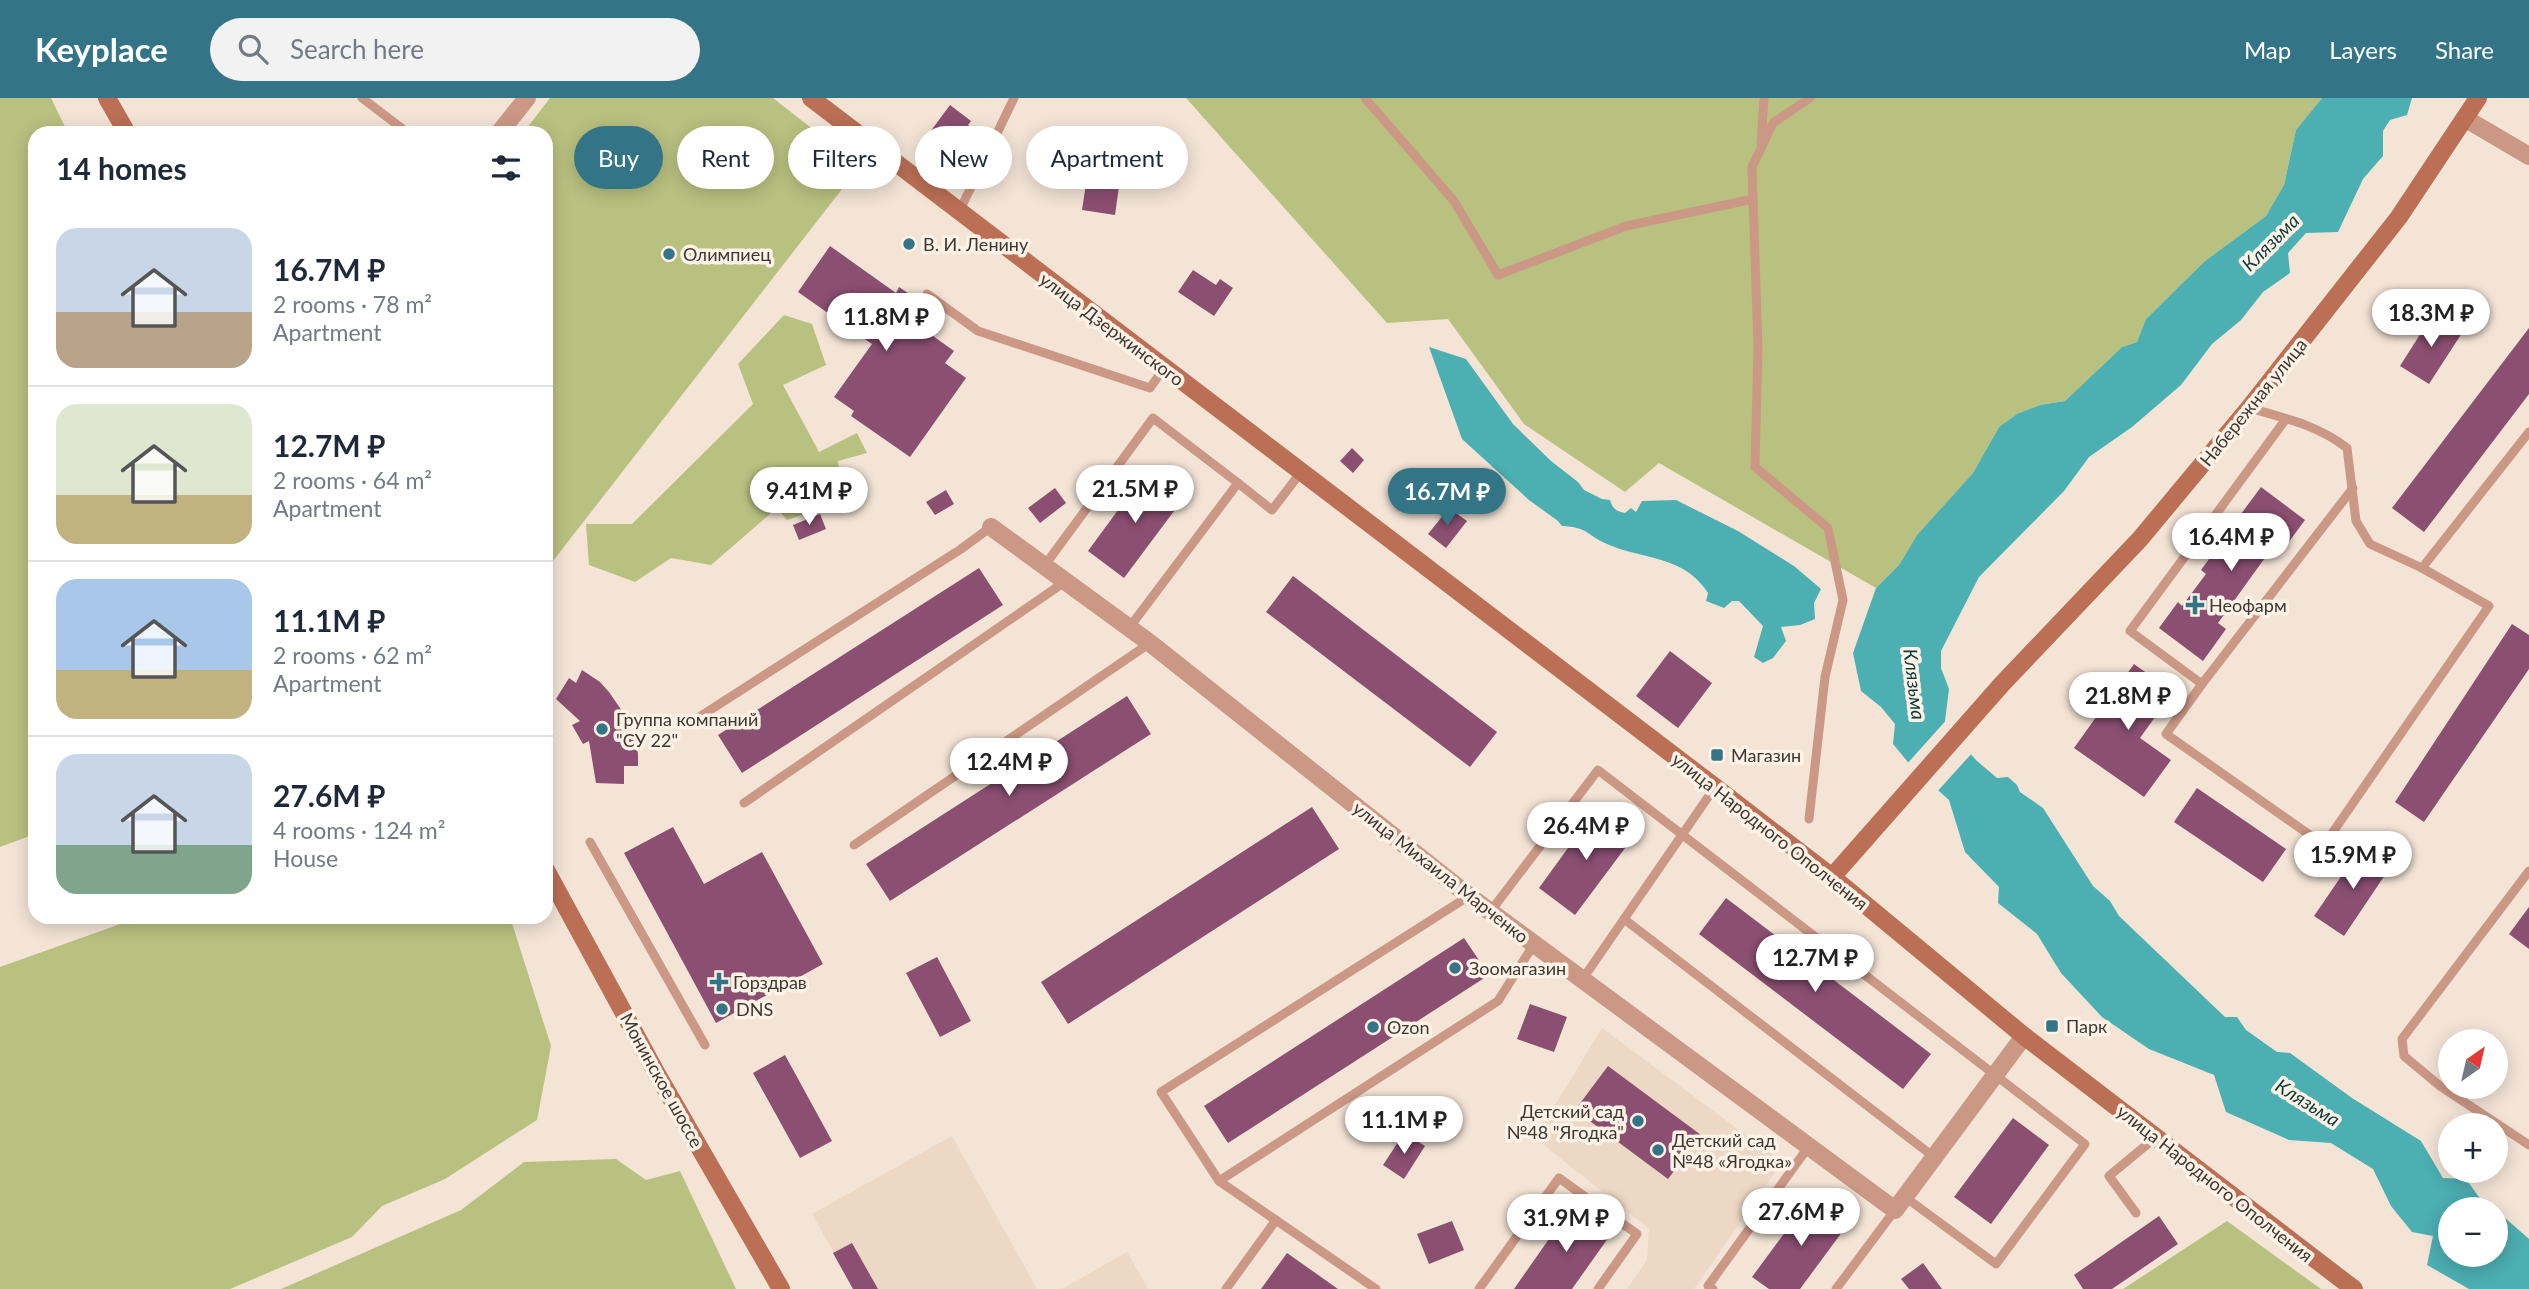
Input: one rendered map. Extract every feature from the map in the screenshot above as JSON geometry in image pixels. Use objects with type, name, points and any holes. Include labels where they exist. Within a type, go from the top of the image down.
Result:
[{"type":"street","points":[[107,98],[123,126]]},
{"type":"street","points":[[505,126],[527,98]]},
{"type":"street","name":"улица Дзержинского","points":[[811,98],[1214,407]]},
{"type":"street","name":"Набережная улица","points":[[1832,877],[2002,684],[2140,539],[2249,408],[2370,257],[2478,98]]},
{"type":"street","points":[[2466,119],[2529,156]]},
{"type":"street","name":"улица Народного Ополчения","points":[[1214,407],[1832,877],[2024,1036],[2354,1289]]},
{"type":"street","name":"улица Михаила Марченко","points":[[991,527],[1150,643],[1490,912],[1809,1146],[1900,1204]]},
{"type":"street","name":"Монинское шоссе","points":[[553,883],[657,1074],[781,1289]]},
{"type":"street","points":[[1900,1204],[2024,1036]]},
{"type":"lane","points":[[362,98],[399,126]]},
{"type":"lane","points":[[959,212],[1014,98]]},
{"type":"lane","points":[[1365,98],[1454,201],[1498,275],[1626,226],[1753,199]]},
{"type":"lane","points":[[1760,150],[1764,98]]},
{"type":"lane","points":[[1809,819],[1825,677],[1843,600],[1828,528],[1755,467],[1758,348],[1752,167],[1773,123],[1810,98]]},
{"type":"lane","points":[[927,293],[978,331],[1150,388],[1164,368]]},
{"type":"lane","points":[[2249,408],[2298,421],[2333,437],[2347,448],[2353,488],[2356,521],[2370,544],[2422,568],[2489,606],[2324,845],[2166,734],[2353,488]]},
{"type":"lane","points":[[1045,565],[1153,418],[1272,510],[1301,472]]},
{"type":"lane","points":[[2202,684],[2130,631],[2286,419]]},
{"type":"lane","points":[[2422,568],[2529,432]]},
{"type":"lane","points":[[1129,628],[1238,483]]},
{"type":"lane","points":[[693,720],[961,549],[991,527]]},
{"type":"lane","points":[[744,803],[1066,581]]},
{"type":"lane","points":[[854,845],[1150,643]]},
{"type":"lane","points":[[1490,912],[1598,770],[2085,1144],[1996,1264],[1900,1204],[1836,1289]]},
{"type":"lane","points":[[1582,980],[1715,787]]},
{"type":"lane","points":[[590,842],[705,1045]]},
{"type":"lane","points":[[2529,871],[2402,1039],[2404,1056],[2440,1086],[2529,1144]]},
{"type":"lane","points":[[1373,1288],[1219,1181],[1161,1092],[1469,896]]},
{"type":"lane","points":[[1624,919],[1934,1157]]},
{"type":"lane","points":[[1219,1181],[1498,1001],[1534,944]]},
{"type":"lane","points":[[2136,1213],[2109,1176],[2156,1136]]},
{"type":"lane","points":[[1713,1289],[1708,1286],[1809,1146]]},
{"type":"lane","points":[[1479,1289],[1559,1178],[1637,1234],[1598,1289]]},
{"type":"lane","points":[[1227,1289],[1276,1220]]},
{"type":"shaded area","name":"Детский сад №48 «Ягодка»","points":[[1602,1028],[1782,1162],[1694,1289],[1627,1289],[1647,1260],[1649,1229],[1535,1138]]},
{"type":"shaded area","points":[[952,1136],[1037,1289],[854,1289],[812,1214]]},
{"type":"shaded area","points":[[1127,1252],[1148,1289],[1062,1289]]},
{"type":"green space","points":[[0,98],[51,98],[65,126],[28,126],[28,837],[0,847]]},
{"type":"green space","name":"Олимпиец","points":[[550,98],[773,98],[809,126],[788,126],[788,189],[842,189],[553,561],[553,126],[528,126]]},
{"type":"green space","points":[[1186,98],[2322,98],[2296,130],[2284,185],[2266,216],[2205,261],[2146,319],[2137,342],[2122,347],[2065,401],[2040,405],[2017,414],[1999,427],[1973,473],[1917,535],[1899,565],[1876,588],[1659,463],[1625,492],[1524,424],[1448,319],[1387,323]]},
{"type":"green space","points":[[784,315],[812,324],[826,365],[783,385],[819,452],[857,433],[867,453],[838,461],[843,501],[787,520],[777,508],[711,565],[671,558],[635,582],[589,565],[586,524],[632,524],[753,404],[738,364]]},
{"type":"green space","points":[[120,924],[512,924],[551,1046],[537,1120],[445,1179],[382,1206],[352,1237],[230,1289],[0,1289],[0,967]]},
{"type":"green space","points":[[616,1159],[646,1180],[680,1171],[736,1289],[281,1289],[461,1210],[524,1162]]},
{"type":"green space","points":[[2227,1221],[2321,1289],[2123,1289]]},
{"type":"water","name":"Клязьма","points":[[2322,98],[2412,98],[2407,115],[2390,120],[2383,131],[2383,156],[2363,179],[2338,232],[2306,233],[2288,253],[2290,273],[2263,292],[2241,320],[2212,344],[2181,385],[2132,427],[2089,457],[2064,491],[1979,577],[1941,651],[1941,668],[1949,689],[1945,721],[1951,733],[1977,761],[1997,778],[2008,777],[2020,792],[2043,808],[2093,886],[2110,901],[2119,916],[2225,1017],[2237,1017],[2246,1030],[2277,1052],[2290,1053],[2352,1098],[2421,1141],[2438,1170],[2438,1183],[2469,1183],[2479,1197],[2438,1197],[2438,1267],[2508,1267],[2508,1221],[2529,1239],[2529,1289],[2469,1289],[2427,1265],[2433,1236],[2412,1232],[2391,1206],[2373,1169],[2331,1143],[2289,1140],[2226,1112],[2214,1075],[2149,1049],[2102,1017],[2061,973],[2037,934],[1998,903],[1999,887],[1965,852],[1949,800],[1912,767],[1893,744],[1895,724],[1881,707],[1861,691],[1853,653],[1876,588],[1899,565],[1917,535],[1973,473],[1999,427],[2017,414],[2040,405],[2065,401],[2122,347],[2137,342],[2146,319],[2205,261],[2266,216],[2284,185],[2296,130]]},
{"type":"water","points":[[1429,347],[1466,359],[1513,424],[1584,490],[1610,500],[1617,511],[1625,513],[1631,508],[1636,512],[1642,501],[1676,500],[1738,531],[1794,566],[1821,589],[1814,603],[1815,619],[1800,625],[1781,627],[1786,641],[1773,658],[1763,663],[1754,657],[1763,626],[1739,601],[1732,601],[1724,608],[1706,601],[1708,593],[1698,581],[1675,565],[1607,544],[1577,528],[1562,526],[1462,439]]},
{"type":"pier","points":[[1949,717],[1954,731],[1973,752],[1936,793],[1906,765]]},
{"type":"building","points":[[950,105],[971,121],[969,126],[934,126]]},
{"type":"building","points":[[1085,189],[1119,189],[1115,215],[1082,210]]},
{"type":"building","points":[[830,246],[896,293],[899,287],[931,309],[919,326],[954,351],[945,363],[966,378],[910,457],[851,416],[854,411],[834,397],[872,344],[798,292]]},
{"type":"building","points":[[1193,270],[1216,285],[1220,279],[1233,288],[1214,316],[1178,292]]},
{"type":"building","points":[[2433,314],[2462,333],[2429,384],[2400,366]]},
{"type":"building","points":[[2529,328],[2529,394],[2424,532],[2392,508]]},
{"type":"building","points":[[1352,448],[1364,460],[1353,473],[1340,461]]},
{"type":"building","points":[[1146,472],[1183,499],[1124,578],[1088,551]]},
{"type":"building","points":[[2261,487],[2305,520],[2280,554],[2272,548],[2218,623],[2226,629],[2203,661],[2159,628],[2178,602],[2182,606],[2206,574],[2201,570],[2220,544],[2225,548],[2243,522],[2238,518]]},
{"type":"building","points":[[1055,488],[1066,503],[1040,523],[1028,508]]},
{"type":"building","points":[[946,490],[954,504],[935,515],[926,502]]},
{"type":"building","points":[[1449,508],[1467,521],[1446,548],[1428,534]]},
{"type":"building","points":[[820,514],[826,529],[799,540],[793,525]]},
{"type":"building","points":[[979,568],[1003,605],[742,773],[718,735]]},
{"type":"building","points":[[1293,576],[1497,732],[1470,767],[1266,612]]},
{"type":"building","points":[[2512,624],[2529,635],[2529,669],[2424,822],[2395,802]]},
{"type":"building","points":[[1670,651],[1712,683],[1678,728],[1636,696]]},
{"type":"building","points":[[2134,664],[2173,692],[2140,738],[2171,760],[2144,797],[2074,748]]},
{"type":"building","name":"Группа компаний \"СУ 22\"","points":[[582,670],[609,692],[622,711],[631,733],[638,753],[638,766],[624,766],[624,784],[596,783],[589,741],[583,744],[572,725],[580,721],[556,699],[569,678],[576,683]]},
{"type":"building","points":[[1127,696],[1151,734],[890,901],[866,864]]},
{"type":"building","points":[[2197,788],[2286,849],[2263,882],[2174,822]]},
{"type":"building","points":[[1312,807],[1339,849],[1068,1024],[1041,982]]},
{"type":"building","points":[[1597,808],[1634,836],[1575,915],[1539,888]]},
{"type":"building","points":[[673,827],[704,884],[762,852],[823,964],[716,1023],[624,853]]},
{"type":"building","points":[[2362,846],[2391,866],[2344,936],[2314,916]]},
{"type":"building","points":[[1726,898],[1931,1054],[1903,1089],[1699,934]]},
{"type":"building","points":[[2529,907],[2529,949],[2509,934]]},
{"type":"building","points":[[1464,938],[1489,975],[1228,1143],[1204,1106]]},
{"type":"building","points":[[937,957],[971,1021],[940,1037],[906,973]]},
{"type":"building","points":[[1530,1004],[1567,1017],[1554,1052],[1517,1039]]},
{"type":"building","points":[[785,1055],[832,1141],[800,1158],[753,1073]]},
{"type":"building","points":[[1608,1066],[1701,1135],[1668,1179],[1575,1110]]},
{"type":"building","points":[[2013,1118],[2049,1145],[1991,1224],[1954,1197]]},
{"type":"building","points":[[1404,1133],[1425,1146],[1404,1179],[1383,1165]]},
{"type":"building","points":[[1811,1197],[1848,1224],[1800,1289],[1769,1289],[1752,1277]]},
{"type":"building","points":[[1572,1206],[1611,1234],[1572,1289],[1514,1289]]},
{"type":"building","points":[[2159,1216],[2178,1244],[2112,1289],[2083,1289],[2074,1275]]},
{"type":"building","points":[[1452,1221],[1464,1250],[1429,1264],[1417,1234]]},
{"type":"building","points":[[852,1243],[878,1289],[853,1289],[833,1253]]},
{"type":"building","points":[[1287,1253],[1338,1289],[1261,1289]]},
{"type":"building","points":[[1923,1263],[1942,1289],[1909,1289],[1901,1279]]},
{"type":"place","name":"В. И. Ленину","points":[[909,244]]},
{"type":"place","name":"Олимпиец","points":[[669,254]]},
{"type":"place","name":"Неофарм","points":[[2195,605]]},
{"type":"place","name":"Группа компаний \"СУ 22\"","points":[[602,729]]},
{"type":"place","name":"Магазин","points":[[1717,755]]},
{"type":"place","name":"Зоомагазин","points":[[1455,968]]},
{"type":"place","name":"Горздрав","points":[[719,982]]},
{"type":"place","name":"DNS","points":[[722,1009]]},
{"type":"place","name":"Парк","points":[[2052,1026]]},
{"type":"place","name":"Ozon","points":[[1373,1027]]},
{"type":"place","name":"Детский сад №48 \"Ягодка\"","points":[[1638,1121]]},
{"type":"place","name":"Детский сад №48 «Ягодка»","points":[[1658,1150]]}]
